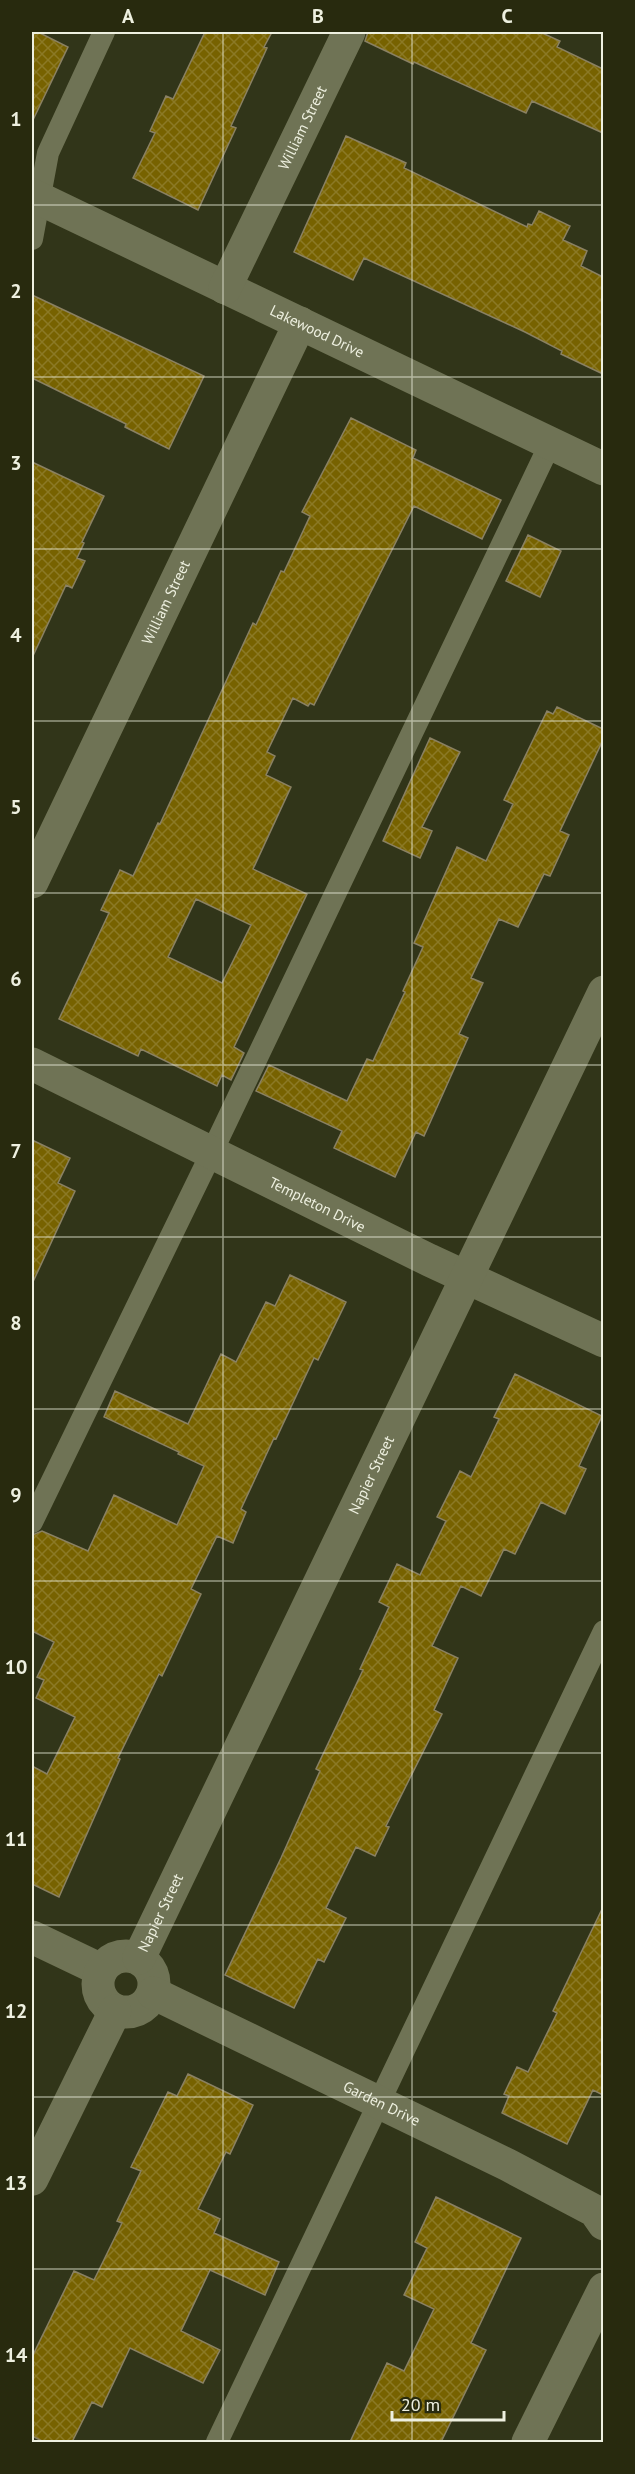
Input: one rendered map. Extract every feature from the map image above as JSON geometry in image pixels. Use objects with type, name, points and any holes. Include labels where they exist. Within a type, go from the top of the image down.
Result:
[{"type":"street","name":"William Street","points":[[225,288],[349,32]]},
{"type":"street","name":"Lakewood Drive","points":[[35,197],[603,469]]},
{"type":"street","name":"William Street","points":[[32,882],[300,323]]},
{"type":"street","name":"Napier Street","points":[[139,1958],[603,992]]},
{"type":"street","name":"Templeton Drive","points":[[32,1064],[211,1154],[603,1341]]},
{"type":"street","points":[[32,1937],[101,1970]]},
{"type":"street","points":[[128,1955],[139,1958],[147,1964],[152,1973],[153,1993],[147,2003],[137,2010],[126,2013],[115,2011],[104,2003],[98,1993],[97,1981],[101,1970],[108,1961],[117,1956],[128,1955]]},
{"type":"street","name":"Garden Drive","points":[[153,1993],[508,2165],[595,2211],[603,2224]]},
{"type":"street","points":[[32,2179],[115,2011]]},
{"type":"street","points":[[528,2442],[603,2289]]},
{"type":"lane","points":[[32,239],[35,197],[48,153],[104,32]]},
{"type":"lane","points":[[32,1522],[211,1154],[550,444]]},
{"type":"lane","points":[[217,2442],[603,1631]]},
{"type":"building","points":[[32,32],[38,32],[68,47],[32,122]]},
{"type":"building","points":[[205,32],[272,32],[264,47],[267,48],[231,126],[236,128],[198,210],[133,178],[155,133],[150,131],[166,96],[173,99]]},
{"type":"building","points":[[368,32],[540,32],[560,41],[557,47],[603,69],[603,133],[532,101],[526,113],[365,41]]},
{"type":"building","points":[[346,136],[406,163],[404,168],[527,227],[528,224],[532,225],[539,211],[570,226],[563,240],[587,251],[581,266],[603,277],[603,374],[561,354],[562,351],[525,332],[364,258],[353,280],[294,252]]},
{"type":"building","points":[[32,295],[204,376],[169,449],[125,427],[126,424],[32,378]]},
{"type":"building","points":[[351,418],[416,450],[413,458],[501,500],[482,539],[414,506],[314,705],[310,703],[308,706],[293,698],[267,752],[275,756],[266,775],[291,787],[253,869],[307,894],[234,1047],[244,1053],[231,1080],[222,1075],[217,1086],[141,1049],[138,1056],[59,1019],[109,913],[101,910],[120,870],[133,876],[158,823],[160,824],[253,623],[256,625],[281,571],[284,572],[310,516],[302,512]],"holes":[[[196,899],[251,925],[222,983],[168,957]]]},
{"type":"building","points":[[32,462],[104,496],[82,542],[84,543],[77,558],[85,561],[72,588],[66,585],[32,658]]},
{"type":"building","points":[[528,535],[561,551],[540,597],[506,581]]},
{"type":"building","points":[[557,707],[603,729],[603,740],[560,831],[569,835],[550,876],[544,874],[518,927],[499,919],[471,978],[483,983],[459,1034],[468,1038],[424,1136],[416,1132],[395,1177],[334,1148],[342,1131],[256,1091],[269,1065],[347,1101],[367,1059],[373,1061],[405,992],[403,991],[423,947],[414,943],[457,847],[486,861],[513,804],[504,800],[547,711],[553,714]]},
{"type":"building","points":[[430,738],[460,752],[422,827],[432,831],[420,858],[383,841]]},
{"type":"building","points":[[32,1140],[70,1158],[58,1183],[75,1191],[32,1284]]},
{"type":"building","points":[[290,1275],[346,1302],[318,1360],[314,1358],[276,1439],[274,1438],[241,1509],[246,1512],[233,1543],[217,1536],[191,1589],[201,1594],[162,1676],[159,1674],[118,1758],[120,1759],[59,1897],[32,1884],[32,1766],[47,1774],[75,1717],[36,1698],[44,1680],[37,1677],[54,1642],[32,1631],[32,1535],[42,1531],[88,1551],[114,1495],[177,1525],[204,1466],[104,1417],[115,1391],[188,1424],[221,1354],[236,1362],[266,1302],[275,1306]]},
{"type":"building","points":[[515,1374],[602,1416],[579,1466],[586,1469],[565,1514],[541,1502],[515,1554],[504,1549],[481,1596],[461,1586],[432,1646],[458,1658],[434,1710],[442,1714],[386,1826],[389,1827],[375,1856],[356,1847],[326,1908],[346,1918],[324,1962],[318,1959],[294,2008],[225,1975],[281,1858],[320,1771],[316,1769],[363,1670],[360,1669],[389,1607],[379,1602],[397,1564],[420,1575],[446,1521],[437,1517],[460,1471],[471,1477],[499,1419],[494,1417]]},
{"type":"building","points":[[603,1907],[603,2095],[593,2090],[567,2144],[502,2113],[509,2096],[504,2094],[517,2067],[528,2072],[557,2013],[553,2011]]},
{"type":"building","points":[[188,2074],[253,2105],[230,2154],[226,2152],[198,2209],[220,2219],[214,2233],[279,2262],[265,2295],[210,2270],[181,2331],[220,2350],[203,2383],[130,2348],[102,2407],[92,2402],[72,2442],[44,2442],[32,2436],[32,2357],[74,2271],[94,2280],[122,2223],[117,2221],[141,2171],[131,2167],[168,2092],[177,2096]]},
{"type":"building","points":[[436,2197],[521,2238],[471,2343],[486,2350],[441,2442],[350,2442],[387,2363],[404,2371],[434,2309],[404,2295],[427,2248],[415,2242]]}]
